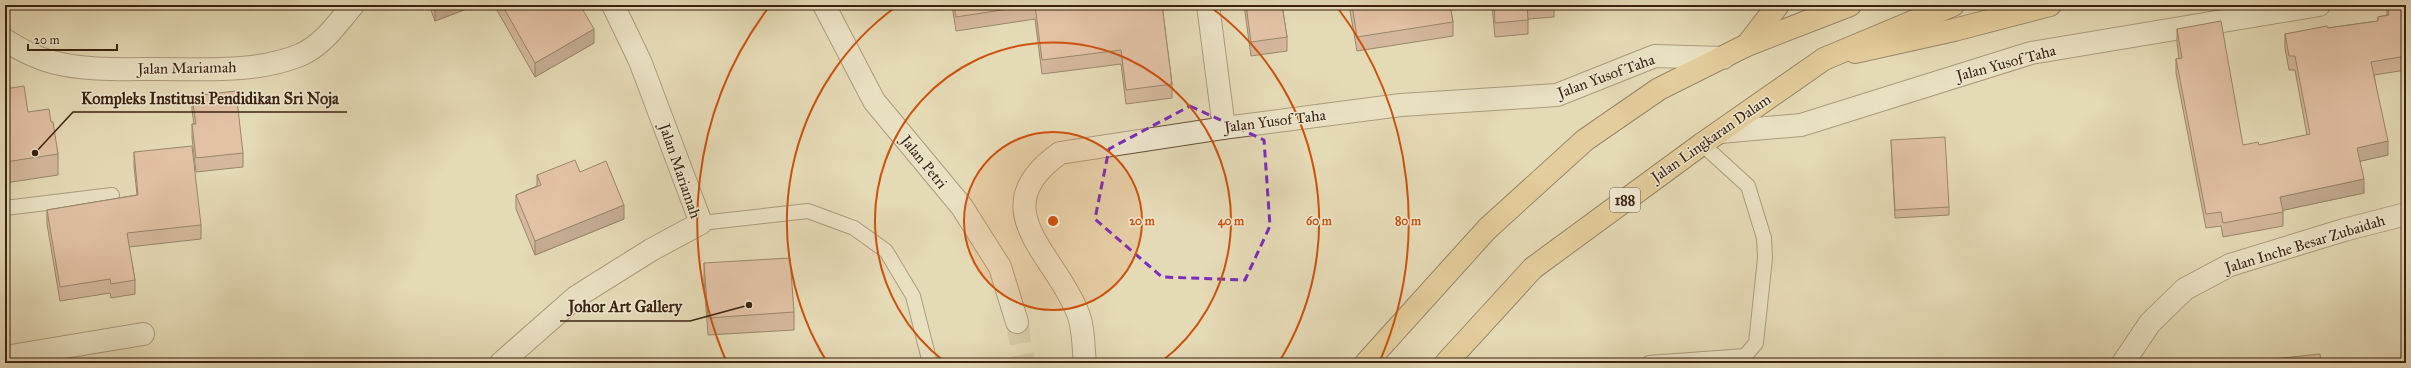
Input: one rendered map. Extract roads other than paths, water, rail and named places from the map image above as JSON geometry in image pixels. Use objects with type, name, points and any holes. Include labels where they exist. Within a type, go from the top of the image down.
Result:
[{"type":"main road","points":[[1746,45],[1778,5]]},
{"type":"main road","points":[[1355,363],[1371,357],[1487,229],[1585,140],[1659,89],[1723,58],[1746,45],[1850,5]]},
{"type":"main road","name":"Jalan Lingkaran Dalam","points":[[1446,363],[1533,268],[1702,144],[1824,59],[1953,5]]},
{"type":"main road","points":[[1824,59],[1954,30],[2050,5]]},
{"type":"street","name":"Jalan Mariamah","points":[[5,40],[19,49],[52,62],[102,69],[206,69],[264,65],[301,54],[328,34],[353,5]]},
{"type":"street","name":"Jalan Mariamah","points":[[501,363],[576,297],[650,250],[700,223],[640,61],[613,5]]},
{"type":"street","name":"Jalan Petri","points":[[824,5],[874,101],[962,208],[1000,267],[1017,322]]},
{"type":"street","points":[[1208,5],[1224,128]]},
{"type":"street","name":"Jalan Yusof Taha","points":[[1720,132],[1801,124],[2031,53],[2319,5]]},
{"type":"street","name":"Jalan Yusof Taha","points":[[1085,363],[1078,313],[1060,277],[1028,229],[1023,209],[1030,185],[1041,166],[1060,153],[1224,128],[1401,105],[1557,95],[1656,56],[1723,58]]},
{"type":"street","name":"Jalan Inche Besar Zubaidah","points":[[2123,363],[2150,323],[2185,289],[2230,265],[2344,230],[2406,214]]},
{"type":"street","points":[[5,358],[143,334]]},
{"type":"lane","points":[[1649,363],[1746,356],[1756,343],[1765,258],[1764,238],[1755,204],[1748,186],[1702,144]]},
{"type":"lane","points":[[5,208],[112,196]]},
{"type":"lane","points":[[700,223],[808,211],[854,228],[886,251],[913,296],[930,363]]},
{"type":"tunnel","points":[[1017,322],[1024,363]]},
{"type":"place","name":"Kompleks Institusi Pendidikan Sri Noja","points":[[35,153]]},
{"type":"place","name":"Johor Art Gallery","points":[[749,305]]}]
